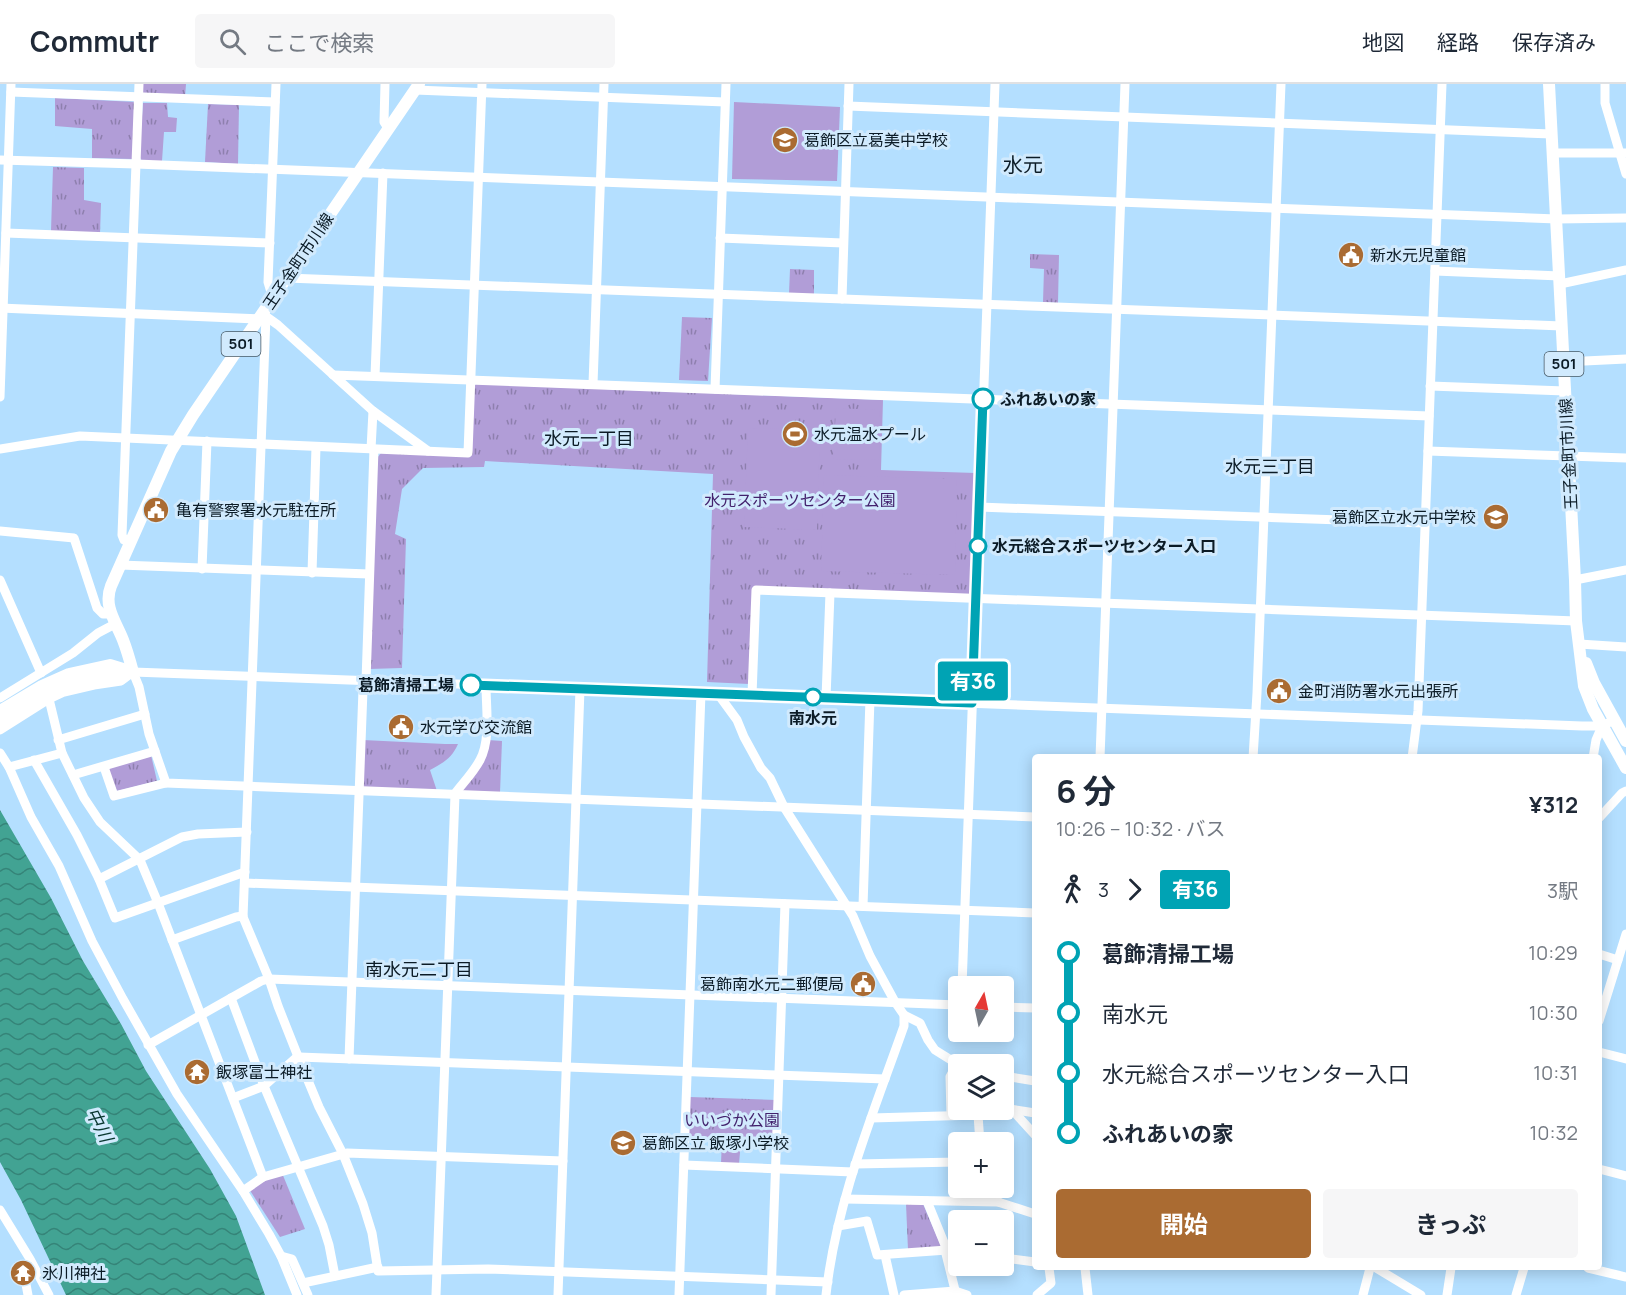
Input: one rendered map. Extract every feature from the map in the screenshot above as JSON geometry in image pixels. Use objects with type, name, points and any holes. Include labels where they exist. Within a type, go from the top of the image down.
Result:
[{"type":"main road","name":"王子金町市川線","points":[[1549,84],[1576,621],[1584,686],[1602,726],[1626,768]]},
{"type":"main road","name":"王子金町市川線","points":[[133,672],[113,619],[108,596],[127,542],[177,440],[417,87]]},
{"type":"main road","name":"王子金町市川線","points":[[1579,644],[1594,683],[1626,741]]},
{"type":"main road","points":[[0,711],[69,674],[110,665],[133,672]]},
{"type":"main road","points":[[0,721],[45,688]]},
{"type":"street","points":[[127,542],[122,535],[139,84]]},
{"type":"street","points":[[273,299],[268,286],[276,84]]},
{"type":"street","points":[[385,84],[384,122],[390,128]]},
{"type":"street","points":[[593,384],[604,84]]},
{"type":"street","points":[[715,389],[726,84]]},
{"type":"street","points":[[842,299],[849,84]]},
{"type":"street","points":[[962,976],[995,84]]},
{"type":"street","points":[[1100,754],[1125,84]]},
{"type":"street","points":[[1253,754],[1281,84]]},
{"type":"street","points":[[1413,754],[1417,721],[1442,84]]},
{"type":"street","points":[[1605,84],[1605,103],[1623,154],[1626,174]]},
{"type":"street","points":[[417,87],[482,88],[603,97],[725,102]]},
{"type":"street","points":[[0,398],[6,233],[5,160],[11,88],[275,102]]},
{"type":"street","points":[[0,449],[80,436],[468,453],[482,88]]},
{"type":"street","points":[[848,106],[1552,134]]},
{"type":"street","points":[[1553,153],[1623,154]]},
{"type":"street","points":[[5,160],[1557,219],[1626,219]]},
{"type":"street","points":[[375,376],[383,173]]},
{"type":"street","points":[[6,233],[270,243]]},
{"type":"street","points":[[720,238],[843,243]]},
{"type":"street","points":[[1436,272],[1560,280],[1626,270]]},
{"type":"street","points":[[287,278],[1562,326]]},
{"type":"street","points":[[2,308],[262,316],[373,411],[428,451]]},
{"type":"street","points":[[262,316],[262,444],[243,916],[298,1057],[343,1154],[363,1204],[370,1226],[378,1269]]},
{"type":"street","points":[[1564,362],[1626,359]]},
{"type":"street","points":[[333,375],[1429,416]]},
{"type":"street","points":[[1430,386],[1565,391]]},
{"type":"street","points":[[349,1059],[363,690],[366,681],[373,411]]},
{"type":"street","points":[[202,568],[207,441]]},
{"type":"street","points":[[312,573],[316,447]]},
{"type":"street","points":[[1428,451],[1626,458]]},
{"type":"street","points":[[979,507],[1425,523]]},
{"type":"street","points":[[0,531],[74,538],[97,608],[113,619],[73,653],[45,688],[0,730]]},
{"type":"street","points":[[120,565],[369,574]]},
{"type":"street","points":[[1575,580],[1626,570]]},
{"type":"street","points":[[0,580],[45,688],[62,753],[84,798],[100,822],[140,860],[263,1177]]},
{"type":"street","points":[[752,695],[756,590],[1576,621]]},
{"type":"street","points":[[826,698],[830,593]]},
{"type":"street","points":[[1579,644],[1626,647]]},
{"type":"street","points":[[166,783],[155,751],[139,685],[133,672],[1417,721],[1602,726],[1614,720]]},
{"type":"street","points":[[436,1295],[455,795],[479,761],[484,748],[486,685]]},
{"type":"street","points":[[0,698],[45,688]]},
{"type":"street","points":[[558,1295],[580,689]]},
{"type":"street","points":[[679,1295],[701,693]]},
{"type":"street","points":[[718,694],[737,720],[748,745],[761,768],[770,778],[784,807],[853,916],[870,956],[895,1002],[904,1015],[920,1023],[934,1050],[948,1059]]},
{"type":"street","points":[[863,906],[870,699]]},
{"type":"street","points":[[58,740],[145,714]]},
{"type":"street","points":[[1594,754],[1602,726]]},
{"type":"street","points":[[73,775],[155,751]]},
{"type":"street","points":[[0,753],[9,767],[31,818],[59,866],[92,941],[148,1045],[177,1094],[243,1191],[269,1234],[297,1295]]},
{"type":"street","points":[[9,767],[62,753]]},
{"type":"street","points":[[34,760],[77,835],[99,879],[114,918],[245,872]]},
{"type":"street","points":[[104,767],[114,796],[166,783],[1032,817]]},
{"type":"street","points":[[1602,815],[1626,791]]},
{"type":"street","points":[[99,879],[182,837],[247,832]]},
{"type":"street","points":[[245,883],[1032,913]]},
{"type":"street","points":[[771,1295],[785,904]]},
{"type":"street","points":[[172,940],[243,916]]},
{"type":"street","points":[[1602,1014],[1619,972],[1618,960],[1626,934]]},
{"type":"street","points":[[1602,955],[1618,960]]},
{"type":"street","points":[[148,1045],[261,981],[269,979],[948,1005]]},
{"type":"street","points":[[231,998],[329,1245],[335,1276]]},
{"type":"street","points":[[1014,1007],[1032,1008]]},
{"type":"street","points":[[826,1295],[845,1199],[904,1026],[904,1015]]},
{"type":"street","points":[[1602,1053],[1626,1059]]},
{"type":"street","points":[[233,1098],[264,1086],[298,1057],[885,1079]]},
{"type":"street","points":[[1014,1078],[1032,1081]]},
{"type":"street","points":[[1014,1107],[1032,1112]]},
{"type":"street","points":[[1014,1112],[1032,1132]]},
{"type":"street","points":[[872,1118],[948,1115]]},
{"type":"street","points":[[243,1191],[263,1177],[343,1154],[563,1161]]},
{"type":"street","points":[[684,1165],[775,1169],[854,1168],[948,1163]]},
{"type":"street","points":[[1602,1170],[1626,1176]]},
{"type":"street","points":[[997,1198],[998,1202]]},
{"type":"street","points":[[845,1199],[998,1202],[1032,1213]]},
{"type":"street","points":[[927,1201],[946,1250],[956,1293]]},
{"type":"street","points":[[0,1210],[49,1295]]},
{"type":"street","points":[[838,1226],[867,1221],[877,1255],[946,1250]]},
{"type":"street","points":[[885,1255],[894,1295]]},
{"type":"street","points":[[281,1256],[292,1259],[308,1295]]},
{"type":"street","points":[[1014,1259],[1032,1262]]},
{"type":"street","points":[[303,1283],[378,1269],[488,1269],[828,1282]]},
{"type":"street","points":[[1037,1295],[1051,1283],[1049,1270]]},
{"type":"street","points":[[1085,1270],[1089,1295]]},
{"type":"street","points":[[1363,1295],[1369,1270]]},
{"type":"street","points":[[1379,1270],[1421,1295]]},
{"type":"street","points":[[1447,1295],[1451,1270]]},
{"type":"street","points":[[1516,1295],[1523,1270]]},
{"type":"street","points":[[1596,1270],[1626,1278]]},
{"type":"street","points":[[25,1279],[28,1295]]},
{"type":"street","points":[[904,1295],[956,1293],[967,1295]]},
{"type":"green space","points":[[141,84],[186,84],[185,97],[141,95]]},
{"type":"green space","points":[[55,98],[136,102],[133,159],[92,158],[92,129],[55,126]]},
{"type":"green space","name":"葛飾区立葛美中学校","points":[[734,102],[840,107],[837,181],[732,179]]},
{"type":"green space","points":[[143,103],[167,103],[168,117],[177,118],[176,132],[164,132],[162,161],[142,161],[139,156]]},
{"type":"green space","points":[[208,104],[239,105],[238,164],[205,162]]},
{"type":"green space","points":[[53,167],[84,168],[84,200],[101,203],[100,234],[51,231]]},
{"type":"green space","points":[[1030,254],[1059,255],[1058,303],[1043,302],[1044,269],[1030,268]]},
{"type":"green space","points":[[790,269],[814,270],[814,295],[789,294]]},
{"type":"green space","points":[[682,317],[712,318],[708,381],[679,380]]},
{"type":"green space","name":"水元スポーツセンター公園","points":[[476,384],[883,400],[881,470],[976,473],[972,592],[970,595],[753,587],[749,684],[707,682],[713,474],[485,461],[484,467],[423,468],[402,489],[395,534],[406,539],[402,668],[369,669],[377,458],[381,453],[471,456],[474,386]]},
{"type":"green space","points":[[836,408],[880,410],[879,460],[833,459]]},
{"type":"green space","points":[[748,428],[820,430],[817,530],[744,527]]},
{"type":"green space","points":[[824,475],[957,479],[955,575],[821,571]]},
{"type":"green space","points":[[363,740],[458,744],[447,760],[430,770],[437,791],[361,788]]},
{"type":"green space","points":[[488,740],[502,741],[500,793],[461,792]]},
{"type":"green space","points":[[151,755],[157,781],[117,791],[107,768]]},
{"type":"green space","name":"いいづか公園","points":[[690,1097],[776,1100],[775,1142],[741,1141],[739,1164],[721,1163],[722,1139],[687,1138]]},
{"type":"green space","points":[[282,1173],[305,1229],[280,1237],[249,1189],[263,1179]]},
{"type":"green space","points":[[906,1204],[923,1204],[942,1248],[908,1250]]},
{"type":"water","name":"中川","points":[[0,810],[146,1071],[210,1169],[236,1216],[265,1295],[66,1295],[21,1200],[0,1162]]},
{"type":"bus line","name":"有36","points":[[471,685],[972,703],[983,399]]},
{"type":"place","name":"葛飾区立葛美中学校","points":[[785,140]]},
{"type":"place","name":"新水元児童館","points":[[1351,255]]},
{"type":"place","name":"ふれあいの家","points":[[983,399]]},
{"type":"place","name":"水元温水プール","points":[[795,434]]},
{"type":"place","name":"亀有警察署水元駐在所","points":[[156,510]]},
{"type":"place","name":"葛飾区立水元中学校","points":[[1496,517]]},
{"type":"place","name":"水元総合スポーツセンター入口","points":[[978,546]]},
{"type":"place","name":"葛飾清掃工場","points":[[471,685]]},
{"type":"place","name":"金町消防署水元出張所","points":[[1279,691]]},
{"type":"place","name":"南水元","points":[[813,697]]},
{"type":"place","name":"水元学び交流館","points":[[401,727]]},
{"type":"place","name":"葛飾南水元二郵便局","points":[[863,984]]},
{"type":"place","name":"飯塚冨士神社","points":[[197,1072]]},
{"type":"place","name":"葛飾区立 飯塚小学校","points":[[623,1143]]},
{"type":"place","name":"氷川神社","points":[[23,1273]]},
{"type":"district","name":"水元","points":[[1023,165]]},
{"type":"district","name":"水元一丁目","points":[[589,439]]},
{"type":"district","name":"水元三丁目","points":[[1270,467]]},
{"type":"district","name":"南水元二丁目","points":[[419,970]]}]
